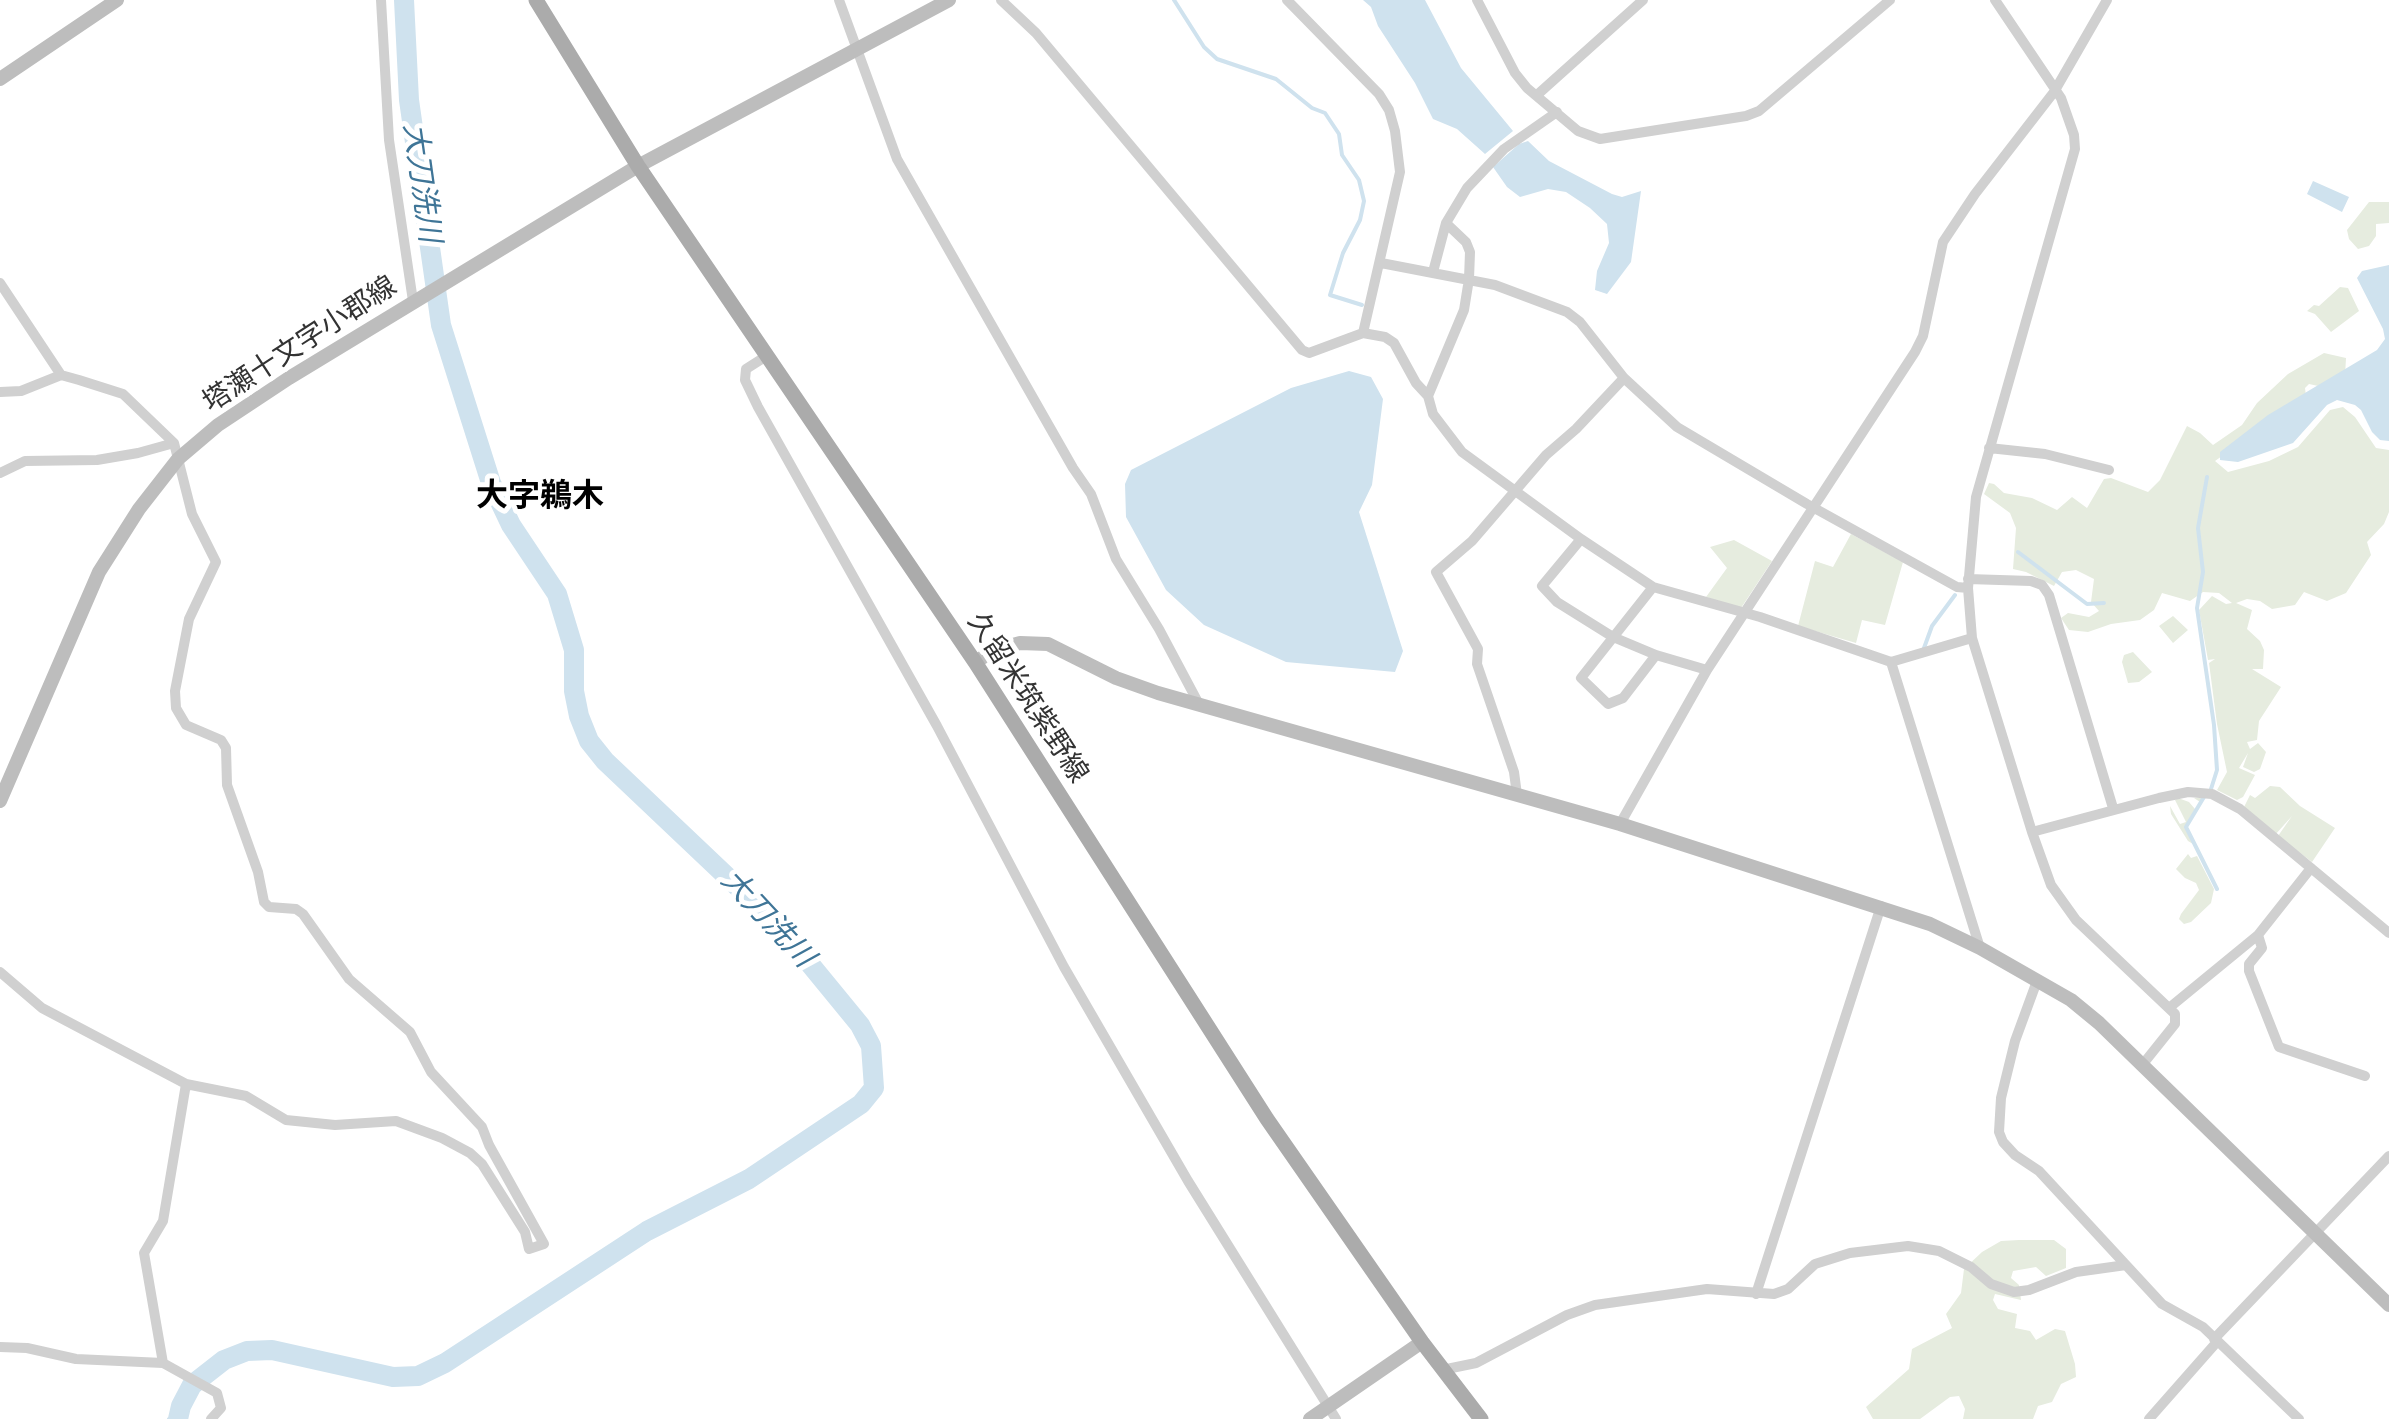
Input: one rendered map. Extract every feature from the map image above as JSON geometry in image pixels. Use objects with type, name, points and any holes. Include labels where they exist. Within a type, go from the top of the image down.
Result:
[{"type":"main road","name":"久留米筑紫野線","points":[[542,2],[638,166],[974,662],[1267,1119],[1422,1342],[1481,1419]]},
{"type":"street","points":[[0,79],[117,0]]},
{"type":"street","points":[[381,0],[389,140],[416,300]]},
{"type":"street","points":[[839,0],[897,159],[1073,468],[1092,494],[1116,559],[1160,629],[1200,706]]},
{"type":"street","name":"塔瀬十文字小郡線","points":[[0,801],[98,572],[139,508],[178,459],[260,397],[638,166],[949,0]]},
{"type":"street","points":[[1002,0],[1036,32],[1302,350],[1309,354],[1363,332],[1394,343],[1416,384],[1428,396],[1433,414],[1462,452],[1580,539],[1653,587],[1891,662],[1972,638]]},
{"type":"street","points":[[1286,0],[1367,79],[1389,110],[1400,172],[1363,332]]},
{"type":"street","points":[[1477,0],[1515,73],[1527,88],[1578,132],[1600,139],[1746,116],[1768,104],[1890,0]]},
{"type":"street","points":[[1537,95],[1644,0]]},
{"type":"street","points":[[1995,0],[2061,98],[2075,148],[1976,497],[1968,584],[1972,638],[2032,832],[2060,900],[2175,1014],[2175,1024],[2143,1064]]},
{"type":"street","points":[[1620,824],[1708,670],[1923,336],[1944,242],[1975,194],[2054,92],[2107,0]]},
{"type":"street","points":[[1433,272],[1446,223],[1467,188],[1504,148],[1557,112]]},
{"type":"street","points":[[1428,396],[1454,340],[1470,279],[1466,242],[1446,223]]},
{"type":"street","points":[[1381,263],[1470,279],[1566,312],[1580,322],[1624,378],[1677,427],[1956,586],[2031,581],[2042,585],[2049,594],[2113,808]]},
{"type":"street","points":[[0,283],[61,375]]},
{"type":"street","points":[[768,355],[746,370],[745,380],[758,407],[937,726],[1064,967],[1188,1181],[1332,1413]]},
{"type":"street","points":[[0,392],[21,391],[61,375],[123,394],[174,443],[192,514],[216,562],[186,630],[175,691],[176,708],[186,724],[221,740],[226,748],[227,785],[258,872],[264,902],[269,907],[303,914],[349,978],[410,1032],[431,1072],[482,1127],[488,1145],[544,1244],[529,1248],[525,1232],[482,1164],[442,1138],[396,1120],[335,1125],[286,1120],[246,1096],[186,1084],[42,1008],[0,972]]},
{"type":"street","points":[[1517,796],[1514,772],[1477,664],[1478,649],[1436,572],[1472,540],[1624,378]]},
{"type":"street","points":[[0,473],[35,459],[97,460],[174,443]]},
{"type":"street","points":[[1989,448],[2046,454],[2109,470]]},
{"type":"street","points":[[1580,539],[1542,586],[1557,602],[1613,638],[1708,670]]},
{"type":"street","points":[[1653,587],[1581,678],[1608,704],[1623,698],[1656,655]]},
{"type":"street","points":[[974,662],[1020,642],[1048,644],[1116,678],[1200,706],[1620,824],[1881,906],[1980,948],[2071,1000],[2143,1064],[2389,1304]]},
{"type":"street","points":[[1891,662],[1980,948]]},
{"type":"street","points":[[2032,832],[2113,808],[2188,792],[2212,794],[2240,809],[2389,933]]},
{"type":"street","points":[[2169,1008],[2258,935],[2311,868]]},
{"type":"street","points":[[1756,1294],[1881,906]]},
{"type":"street","points":[[2258,935],[2262,948],[2248,964],[2249,971],[2278,1046],[2365,1076]]},
{"type":"street","points":[[2037,981],[2015,1041],[2001,1098],[1999,1132],[2015,1155],[2039,1171],[2162,1304],[2203,1328],[2299,1419]]},
{"type":"street","points":[[163,1363],[144,1253],[162,1221],[186,1084]]},
{"type":"street","points":[[2149,1419],[2214,1341],[2389,1156]]},
{"type":"street","points":[[1442,1370],[1476,1363],[1595,1305],[1707,1289],[1774,1294],[1788,1289],[1815,1264],[1834,1256],[1908,1246],[1939,1251],[2003,1290],[2014,1292],[2076,1272],[2126,1265]]},
{"type":"street","points":[[1310,1419],[1332,1413],[1422,1342]]},
{"type":"street","points":[[0,1348],[27,1348],[76,1360],[163,1363],[217,1393],[221,1408],[212,1419]]},
{"type":"shaded area","points":[[2369,202],[2389,202],[2389,223],[2376,224],[2376,236],[2369,246],[2358,249],[2347,230]]},
{"type":"shaded area","points":[[2340,287],[2348,288],[2359,311],[2331,332],[2315,314],[2307,311],[2319,306]]},
{"type":"shaded area","points":[[2324,353],[2346,358],[2345,376],[2323,387],[2309,384],[2306,396],[2215,461],[2228,472],[2269,461],[2298,447],[2330,410],[2343,407],[2355,417],[2376,448],[2389,450],[2389,512],[2384,524],[2367,542],[2371,555],[2346,593],[2327,601],[2304,592],[2295,605],[2272,609],[2260,601],[2247,599],[2236,603],[2252,610],[2247,629],[2264,650],[2263,669],[2252,669],[2281,687],[2259,721],[2257,740],[2247,742],[2250,749],[2258,743],[2266,752],[2260,769],[2254,772],[2243,767],[2248,753],[2239,768],[2255,775],[2243,797],[2237,800],[2217,790],[2227,772],[2209,663],[2215,659],[2208,660],[2199,610],[2212,596],[2232,603],[2219,593],[2203,592],[2190,601],[2162,593],[2154,610],[2140,620],[2088,632],[2069,630],[2061,618],[2068,613],[2089,617],[2099,611],[2091,602],[2094,579],[2076,570],[2062,572],[2054,586],[2013,569],[2016,528],[2010,513],[1984,494],[1989,483],[1994,484],[2004,493],[2032,498],[2057,510],[2072,497],[2087,508],[2104,479],[2148,492],[2160,480],[2187,426],[2213,445],[2242,425],[2257,403],[2288,374]]},
{"type":"shaded area","points":[[1851,534],[1903,562],[1885,625],[1862,620],[1856,643],[1798,626],[1815,561],[1833,567]]},
{"type":"shaded area","points":[[1734,540],[1772,561],[1741,608],[1706,597],[1727,568],[1710,547]]},
{"type":"shaded area","points":[[2173,616],[2188,630],[2173,643],[2159,626]]},
{"type":"shaded area","points":[[2133,652],[2152,672],[2139,682],[2128,683],[2122,662],[2124,655]]},
{"type":"shaded area","points":[[2270,786],[2280,787],[2300,806],[2335,828],[2312,862],[2278,836],[2292,816],[2275,835],[2244,807],[2250,795],[2255,798]]},
{"type":"shaded area","points":[[2178,798],[2195,809],[2198,805],[2185,827],[2193,844],[2171,814],[2170,806],[2180,824],[2186,822],[2175,800]]},
{"type":"shaded area","points":[[2188,854],[2191,858],[2197,856],[2214,889],[2211,903],[2184,924],[2179,919],[2181,914],[2199,890],[2196,883],[2176,869]]},
{"type":"shaded area","points":[[2054,1240],[2066,1249],[2066,1268],[2046,1276],[2036,1267],[2013,1271],[2011,1278],[2019,1285],[2021,1300],[1995,1294],[1993,1300],[1998,1309],[2017,1314],[2015,1328],[2030,1331],[2036,1340],[2055,1329],[2065,1331],[2076,1377],[2061,1384],[2052,1402],[2038,1406],[2033,1419],[1963,1419],[1965,1409],[1959,1396],[1950,1397],[1920,1419],[1873,1419],[1866,1407],[1909,1369],[1912,1349],[1952,1328],[1946,1314],[1961,1293],[1964,1269],[2001,1241]]},
{"type":"water","points":[[1363,0],[1425,0],[1461,68],[1513,131],[1485,154],[1457,129],[1433,119],[1378,26],[1371,7]]},
{"type":"water","points":[[1528,141],[1549,161],[1612,194],[1622,197],[1641,191],[1631,262],[1607,294],[1595,290],[1597,271],[1609,243],[1607,224],[1566,192],[1548,189],[1520,197],[1493,167]]},
{"type":"water","points":[[2313,181],[2349,197],[2342,212],[2307,194]]},
{"type":"water","points":[[2389,265],[2389,441],[2380,440],[2372,432],[2355,405],[2337,400],[2327,405],[2293,443],[2238,462],[2220,460],[2220,452],[2268,415],[2377,350],[2385,339],[2383,329],[2357,278],[2362,271]]},
{"type":"water","points":[[1349,371],[1371,377],[1383,399],[1372,485],[1359,512],[1403,651],[1395,672],[1286,662],[1204,625],[1166,590],[1126,517],[1125,484],[1131,470],[1291,388]]},
{"type":"waterway","name":"大刀洗川","points":[[178,1419],[192,1385],[224,1360],[247,1351],[272,1350],[393,1377],[418,1376],[445,1363],[647,1231],[749,1179],[861,1104],[874,1088],[871,1046],[860,1025],[778,925],[605,761],[589,741],[574,691],[574,650],[557,594],[511,525],[491,483],[441,325],[409,100],[404,0]]},
{"type":"waterway","points":[[1174,0],[1204,47],[1217,59],[1276,79],[1312,108],[1325,113],[1339,134],[1342,155],[1359,180],[1364,201],[1330,295],[1362,305]]},
{"type":"waterway","points":[[2207,477],[2198,528],[2203,572],[2197,608],[2214,725],[2217,770],[2211,789]]},
{"type":"waterway","points":[[2018,552],[2087,604],[2104,603]]},
{"type":"waterway","points":[[1924,648],[1932,626],[1955,595]]},
{"type":"waterway","points":[[2204,797],[2186,827],[2217,889]]},
{"type":"waterway","points":[[169,1419],[179,1414]]},
{"type":"district","name":"大字鵜木","points":[[540,497]]}]
